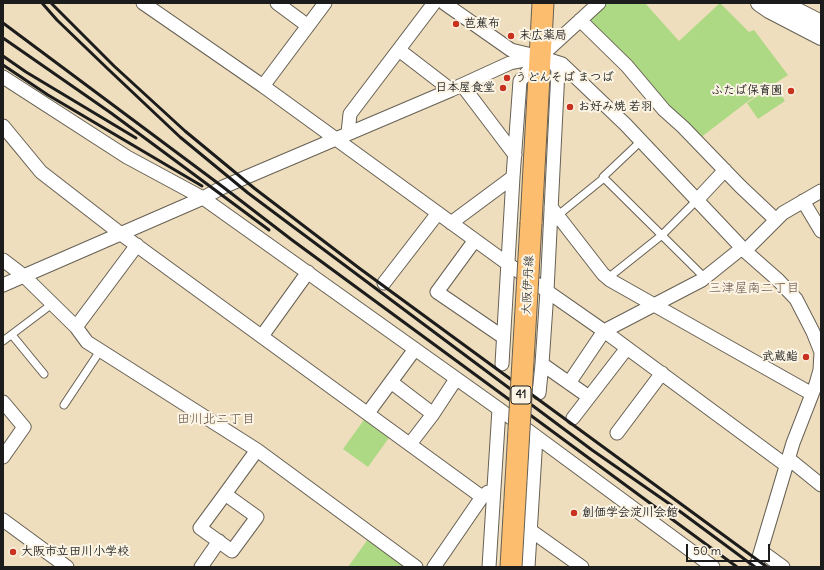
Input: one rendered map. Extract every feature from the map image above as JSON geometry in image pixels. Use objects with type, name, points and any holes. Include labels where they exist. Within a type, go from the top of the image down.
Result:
[{"type":"main road","name":"大阪伊丹線","points":[[511,567],[531,223],[547,59],[543,3]]},
{"type":"street","points":[[143,3],[263,86],[508,264],[821,485]]},
{"type":"street","points":[[277,3],[308,26]]},
{"type":"street","points":[[263,86],[325,3]]},
{"type":"street","points":[[348,133],[350,114],[434,3]]},
{"type":"street","points":[[444,3],[511,50],[562,64],[641,141],[743,250],[778,280],[796,299],[813,332],[821,352],[820,370],[788,462],[756,567]]},
{"type":"street","points":[[502,364],[520,81],[547,59],[580,20],[599,3]]},
{"type":"street","points":[[759,3],[769,10],[816,21]]},
{"type":"street","points":[[782,3],[816,21],[821,37]]},
{"type":"street","points":[[580,20],[627,66],[664,110],[776,220]]},
{"type":"street","points":[[399,50],[456,88],[515,154]]},
{"type":"street","points":[[3,285],[203,198],[223,187],[335,138],[456,88],[510,63],[547,59]]},
{"type":"street","points":[[539,393],[546,291],[554,212],[558,70],[547,59]]},
{"type":"street","points":[[3,77],[127,156],[203,198],[499,409],[536,438],[713,567]]},
{"type":"street","points":[[3,126],[41,172],[121,234],[482,497]]},
{"type":"street","points":[[697,200],[725,170]]},
{"type":"street","points":[[452,223],[513,177]]},
{"type":"street","points":[[569,383],[604,331],[705,278],[743,250],[783,213],[821,191]]},
{"type":"street","points":[[803,201],[821,231]]},
{"type":"street","points":[[554,212],[603,274],[608,278],[812,394]]},
{"type":"street","points":[[384,283],[438,213]]},
{"type":"street","points":[[475,240],[437,292],[503,337]]},
{"type":"street","points":[[76,327],[137,245]]},
{"type":"street","points":[[3,260],[24,276],[76,327],[87,342],[257,450],[416,567]]},
{"type":"street","points":[[262,336],[308,272]]},
{"type":"street","points":[[573,418],[627,348]]},
{"type":"street","points":[[368,413],[415,349]]},
{"type":"street","points":[[542,364],[590,397]]},
{"type":"street","points":[[617,432],[662,373]]},
{"type":"street","points":[[410,444],[433,414],[456,379]]},
{"type":"street","points":[[391,382],[433,414]]},
{"type":"street","points":[[3,402],[24,427],[3,457]]},
{"type":"street","points":[[489,567],[499,409]]},
{"type":"street","points":[[528,567],[536,438]]},
{"type":"street","points":[[225,494],[257,517],[232,551],[200,528],[257,450]]},
{"type":"street","points":[[434,567],[482,497],[494,487]]},
{"type":"street","points":[[3,520],[67,567]]},
{"type":"street","points":[[530,530],[582,567]]},
{"type":"street","points":[[206,565],[219,541]]},
{"type":"street","points":[[761,551],[782,567]]},
{"type":"lane","points":[[554,212],[603,179],[603,177],[641,141]]},
{"type":"lane","points":[[603,179],[705,278]]},
{"type":"lane","points":[[608,278],[662,235],[697,200]]},
{"type":"lane","points":[[3,341],[52,304]]},
{"type":"lane","points":[[12,334],[44,374]]},
{"type":"lane","points":[[64,405],[100,351]]},
{"type":"green space","points":[[606,3],[645,3],[679,41],[720,3],[749,32],[754,30],[788,75],[747,102],[700,138],[586,21]]},
{"type":"green space","points":[[775,85],[785,101],[758,119],[747,103]]},
{"type":"green space","points":[[366,417],[391,435],[368,467],[343,449]]},
{"type":"green space","points":[[368,539],[406,567],[348,567]]},
{"type":"railway","points":[[42,3],[57,20],[180,137],[248,193],[592,450],[674,507],[755,567]]},
{"type":"railway","points":[[51,3],[114,66],[185,131],[254,188],[359,268],[767,567]]},
{"type":"railway","points":[[3,23],[292,240],[737,567]]},
{"type":"railway","points":[[3,38],[111,113],[269,230]]},
{"type":"railway","points":[[3,56],[26,72],[136,138]]},
{"type":"railway","points":[[3,65],[48,95],[202,186]]},
{"type":"place","name":"芭蕉布","points":[[456,24]]},
{"type":"place","name":"末広薬局","points":[[511,36]]},
{"type":"place","name":"うどんそば まつば","points":[[507,78]]},
{"type":"place","name":"日本屋食堂","points":[[503,88]]},
{"type":"place","name":"ふたば保育園","points":[[791,91]]},
{"type":"place","name":"お好み焼 若羽","points":[[570,107]]},
{"type":"place","name":"武蔵鮨","points":[[806,357]]},
{"type":"place","name":"創価学会淀川会館","points":[[574,513]]},
{"type":"place","name":"大阪市立田川小学校","points":[[13,552]]},
{"type":"district","name":"三津屋南二丁目","points":[[754,288]]},
{"type":"district","name":"田川北二丁目","points":[[216,419]]}]
